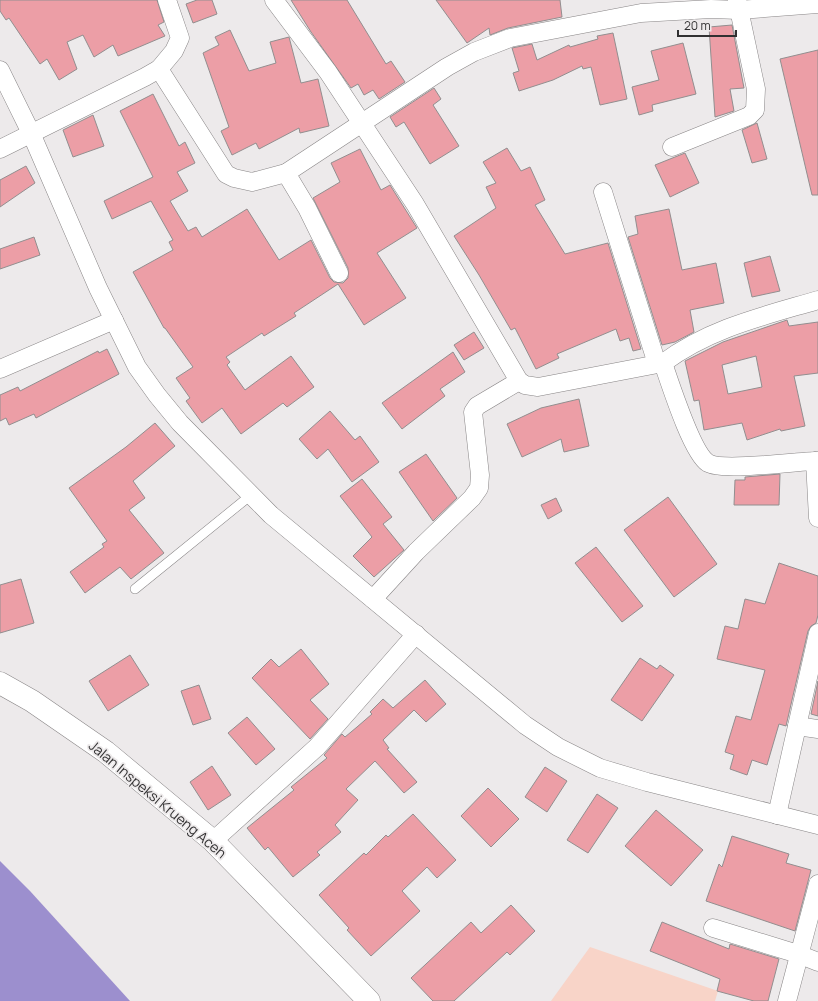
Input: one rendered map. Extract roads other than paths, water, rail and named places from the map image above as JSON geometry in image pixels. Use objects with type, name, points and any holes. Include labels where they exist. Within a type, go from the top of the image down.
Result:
[{"type":"street","points":[[0,149],[145,78],[159,69],[174,51],[180,38],[167,0]]},
{"type":"street","points":[[274,0],[328,72],[414,204],[519,381],[525,385],[538,387],[660,363],[680,350],[718,331],[818,300]]},
{"type":"street","points":[[159,69],[226,174],[234,178],[252,182],[286,173],[447,67],[474,52],[510,38],[641,13],[711,9],[738,5],[818,4]]},
{"type":"street","points":[[672,147],[749,116],[755,110],[756,89],[738,5]]},
{"type":"street","points":[[0,70],[31,133],[114,320],[137,367],[157,396],[180,423],[271,515],[525,725],[558,746],[600,768],[647,782],[818,825]]},
{"type":"street","points":[[286,173],[306,208],[339,273]]},
{"type":"street","points":[[603,192],[660,363],[696,447],[708,462],[724,467],[817,461],[818,518]]},
{"type":"street","points":[[0,369],[114,320]]},
{"type":"street","points":[[373,599],[416,552],[472,498],[479,488],[478,444],[473,412],[477,406],[519,381]]},
{"type":"street","points":[[777,815],[818,633]]},
{"type":"street","points":[[213,841],[317,747],[416,634]]},
{"type":"street","name":"Jalan Inspeksi Krueng Aceh","points":[[0,683],[32,701],[106,752],[213,841],[369,1001]]},
{"type":"street","points":[[797,726],[818,729]]},
{"type":"street","points":[[787,1001],[798,954],[818,884]]},
{"type":"street","points":[[713,928],[798,954],[818,962]]},
{"type":"lane","points":[[135,589],[252,495]]}]
